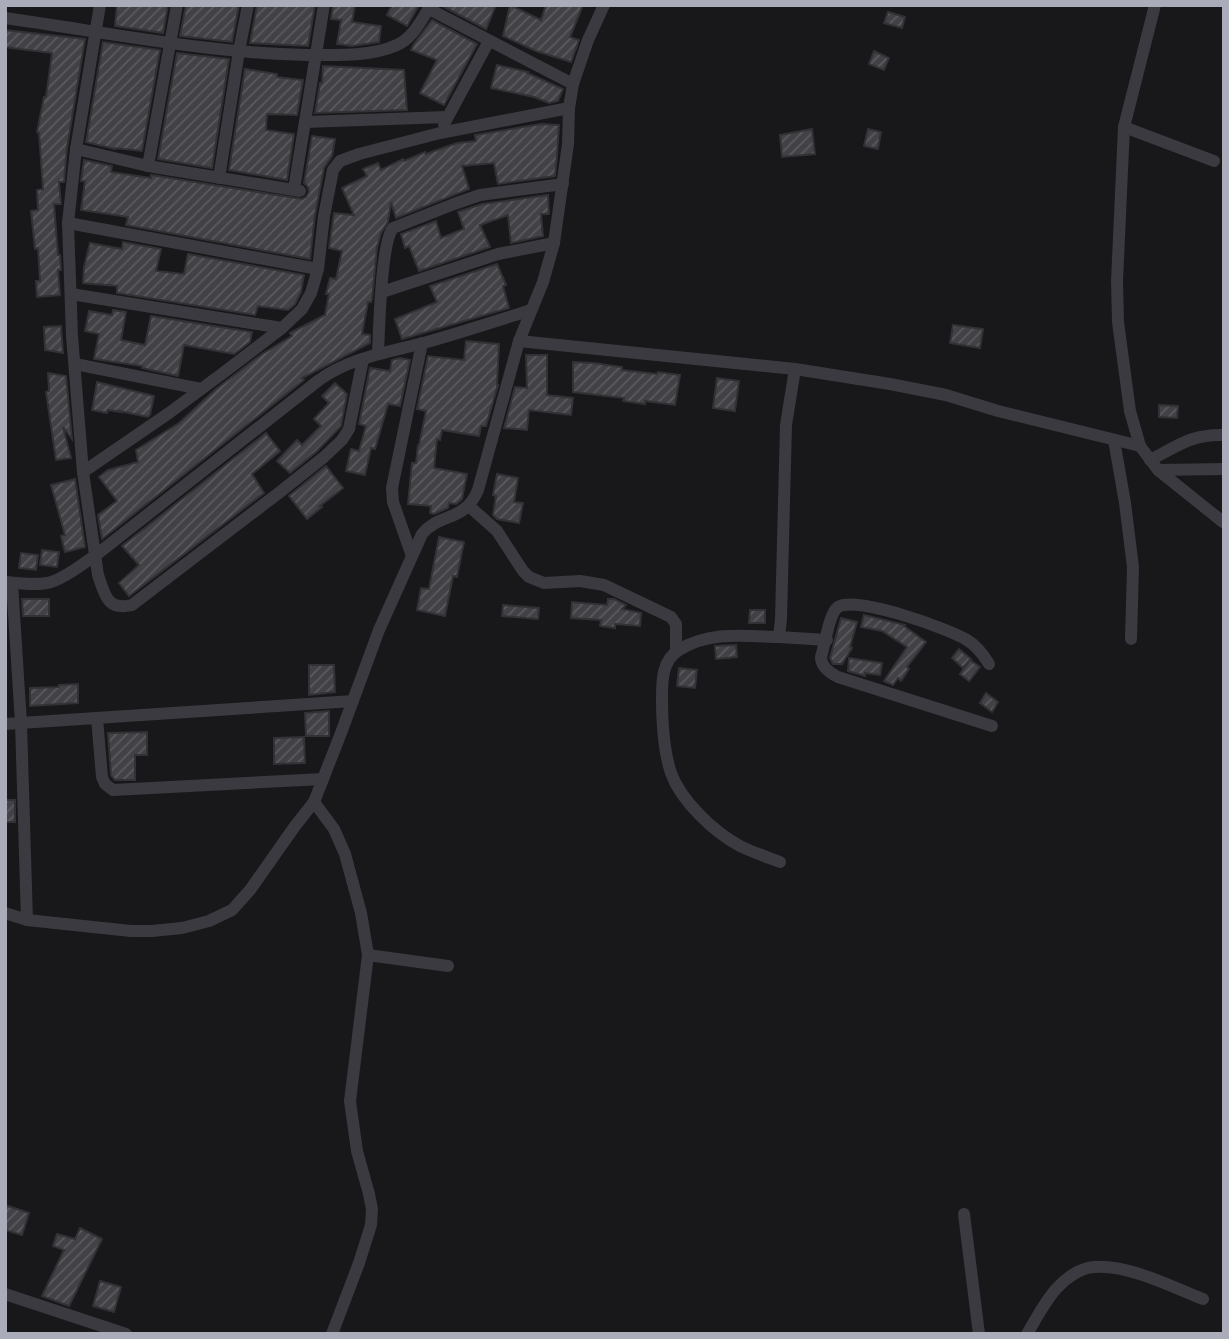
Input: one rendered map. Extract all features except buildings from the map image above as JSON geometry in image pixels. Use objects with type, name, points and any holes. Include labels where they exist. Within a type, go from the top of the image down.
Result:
[{"type":"street","points":[[100,5],[75,149],[68,223],[72,336],[83,472],[98,575],[110,602],[115,606],[132,605],[280,492],[342,440],[349,429],[355,408],[363,359]]},
{"type":"street","points":[[148,166],[177,5]]},
{"type":"street","points":[[219,178],[248,5]]},
{"type":"street","points":[[75,149],[148,166],[297,190],[324,5]]},
{"type":"street","points":[[1154,5],[1124,127],[1118,322],[1130,411],[1140,446],[1154,465],[1223,522]]},
{"type":"street","points":[[5,913],[27,920],[131,931],[183,928],[223,915],[250,890],[314,802],[379,630],[422,534],[429,526],[469,506],[478,490],[519,341],[543,282],[554,243],[568,144],[573,84],[602,6]]},
{"type":"street","points":[[5,18],[239,51],[343,55],[379,51],[399,44],[413,33],[430,7],[573,84]]},
{"type":"street","points":[[440,133],[489,41]]},
{"type":"street","points":[[83,472],[169,413],[282,328],[302,309],[308,301],[318,269],[324,216],[336,165],[359,154],[440,133],[569,108]]},
{"type":"street","points":[[305,122],[447,117]]},
{"type":"street","points":[[1124,127],[1214,161]]},
{"type":"street","points":[[378,354],[387,239],[390,230],[480,195],[563,184]]},
{"type":"street","points":[[68,223],[318,269]]},
{"type":"street","points":[[382,292],[498,254],[554,243]]},
{"type":"street","points":[[71,294],[282,328]]},
{"type":"street","points":[[27,920],[21,723],[9,582],[52,582],[96,555],[327,375],[378,354],[531,310]]},
{"type":"street","points":[[519,341],[794,369],[891,384],[946,395],[998,411],[1140,446]]},
{"type":"street","points":[[412,556],[393,502],[392,488],[422,343]]},
{"type":"street","points":[[75,365],[201,389]]},
{"type":"street","points":[[779,637],[786,425],[794,369]]},
{"type":"street","points":[[1154,465],[1196,437],[1224,435]]},
{"type":"street","points":[[1114,440],[1133,567],[1131,639]]},
{"type":"street","points":[[1154,465],[1224,469]]},
{"type":"street","points":[[469,506],[497,531],[523,571],[538,582],[580,581],[604,585],[671,617],[676,624],[676,651]]},
{"type":"street","points":[[989,664],[981,652],[967,640],[947,630],[875,606],[852,604],[839,606],[833,613],[821,661],[829,672],[838,677],[992,726]]},
{"type":"street","points":[[780,862],[742,847],[724,836],[697,813],[676,783],[663,740],[662,679],[666,665],[676,651],[704,640],[728,636],[827,640]]},
{"type":"street","points":[[5,724],[353,701]]},
{"type":"street","points":[[97,718],[102,777],[105,784],[113,790],[323,779]]},
{"type":"street","points":[[314,802],[334,829],[345,854],[362,913],[368,955],[350,1101],[357,1151],[372,1209],[371,1225],[359,1264],[331,1334]]},
{"type":"street","points":[[368,955],[448,966]]},
{"type":"street","points":[[964,1214],[979,1334]]},
{"type":"street","points":[[1027,1334],[1055,1289],[1076,1273],[1093,1267],[1114,1268],[1140,1275],[1203,1299]]},
{"type":"street","points":[[5,1294],[126,1334]]}]
